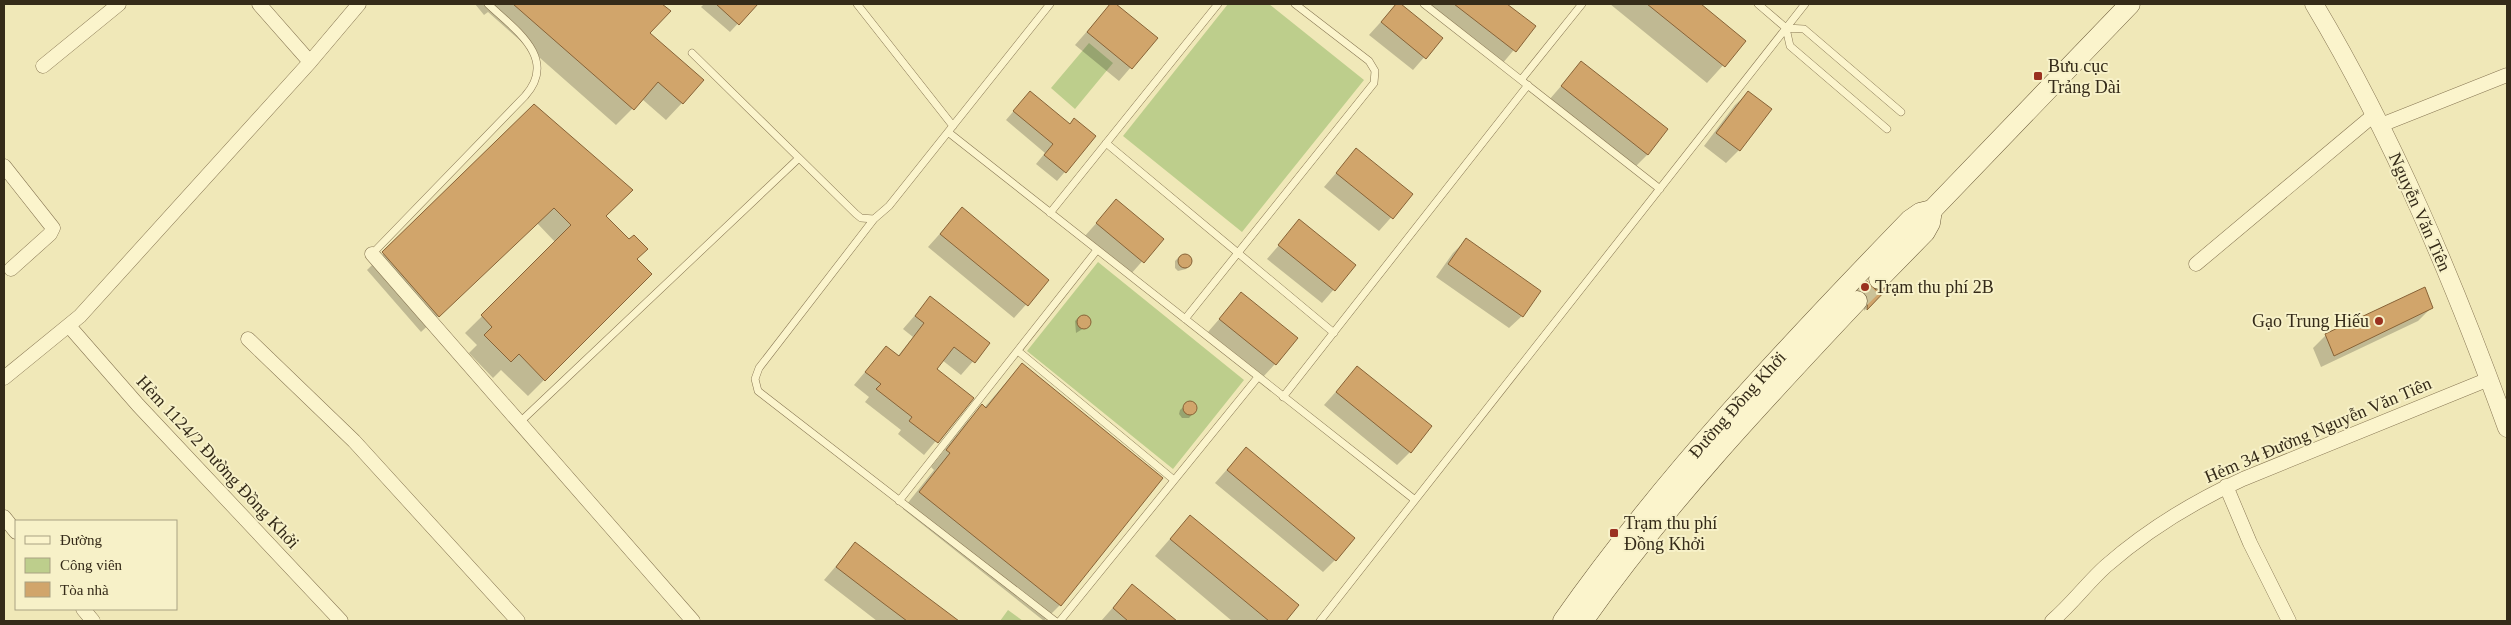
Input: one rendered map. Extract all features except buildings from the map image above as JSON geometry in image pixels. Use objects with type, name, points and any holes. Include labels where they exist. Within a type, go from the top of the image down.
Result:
[{"type":"main road","name":"Đường Đồng Khởi","points":[[1882,282],[1895,263],[1928,227],[1932,210],[2130,4]]},
{"type":"main road","name":"Đường Đồng Khởi","points":[[1564,621],[1622,541],[1760,377],[1910,220],[1920,213],[1932,210]]},
{"type":"main road","name":"Đường Đồng Khởi","points":[[1583,621],[1651,531],[1802,360],[1855,308]]},
{"type":"street","points":[[43,66],[119,4]]},
{"type":"street","points":[[260,4],[310,62]]},
{"type":"street","points":[[4,378],[69,326],[310,62],[359,4]]},
{"type":"street","name":"Nguyễn Văn Tiên","points":[[2314,4],[2378,120],[2448,274],[2507,428]]},
{"type":"street","points":[[2196,264],[2378,120],[2507,75]]},
{"type":"street","points":[[4,166],[53,228],[50,234],[11,269]]},
{"type":"street","points":[[372,254],[694,621]]},
{"type":"street","name":"Hẻm 1124/2 Đường Đồng Khởi","points":[[69,326],[138,406],[341,621]]},
{"type":"street","points":[[248,339],[354,441],[518,621]]},
{"type":"street","name":"Hẻm 34 Đường Nguyễn Văn Tiên","points":[[2052,621],[2095,576],[2130,547],[2226,486],[2489,379]]},
{"type":"street","points":[[2226,486],[2250,543],[2289,621]]},
{"type":"street","points":[[4,517],[15,531]]},
{"type":"street","points":[[84,610],[93,621]]},
{"type":"lane","points":[[372,254],[525,96],[536,81],[538,64],[532,49],[488,4]]},
{"type":"lane","points":[[857,4],[953,126]]},
{"type":"lane","points":[[1050,4],[890,206],[874,219],[759,368],[755,379],[761,395],[1055,621]]},
{"type":"lane","points":[[1050,213],[1218,4]]},
{"type":"lane","points":[[1185,319],[1374,84],[1375,71],[1369,61],[1295,4]]},
{"type":"lane","points":[[1424,4],[1660,189]]},
{"type":"lane","points":[[1283,397],[1334,333],[1582,4]]},
{"type":"lane","points":[[1758,4],[1786,28],[1804,30],[1902,112]]},
{"type":"lane","points":[[1320,621],[1805,4]]},
{"type":"lane","points":[[1786,28],[1790,46],[1887,129]]},
{"type":"lane","points":[[692,54],[856,214],[862,218],[874,219]]},
{"type":"lane","points":[[948,132],[1415,500]]},
{"type":"lane","points":[[1106,143],[1334,333]]},
{"type":"lane","points":[[519,423],[799,158]]},
{"type":"lane","points":[[899,501],[1097,250]]},
{"type":"lane","points":[[1018,351],[1174,480]]},
{"type":"lane","points":[[1060,621],[1258,377]]},
{"type":"green space","points":[[1228,4],[1269,4],[1364,80],[1242,232],[1123,136]]},
{"type":"green space","points":[[1089,43],[1113,63],[1075,109],[1051,88]]},
{"type":"green space","points":[[1098,262],[1244,380],[1173,469],[1027,351]]},
{"type":"green space","points":[[1008,610],[1023,621],[1000,621]]},
{"type":"tunnel","points":[[1857,301],[1879,279]]},
{"type":"place","name":"Bưu cục Trảng Dài","points":[[2038,76]]},
{"type":"place","name":"Trạm thu phí 2B","points":[[1865,287]]},
{"type":"place","name":"Gạo Trung Hiếu","points":[[2379,321]]},
{"type":"place","name":"Trạm thu phí Đồng Khởi","points":[[1614,533]]}]
